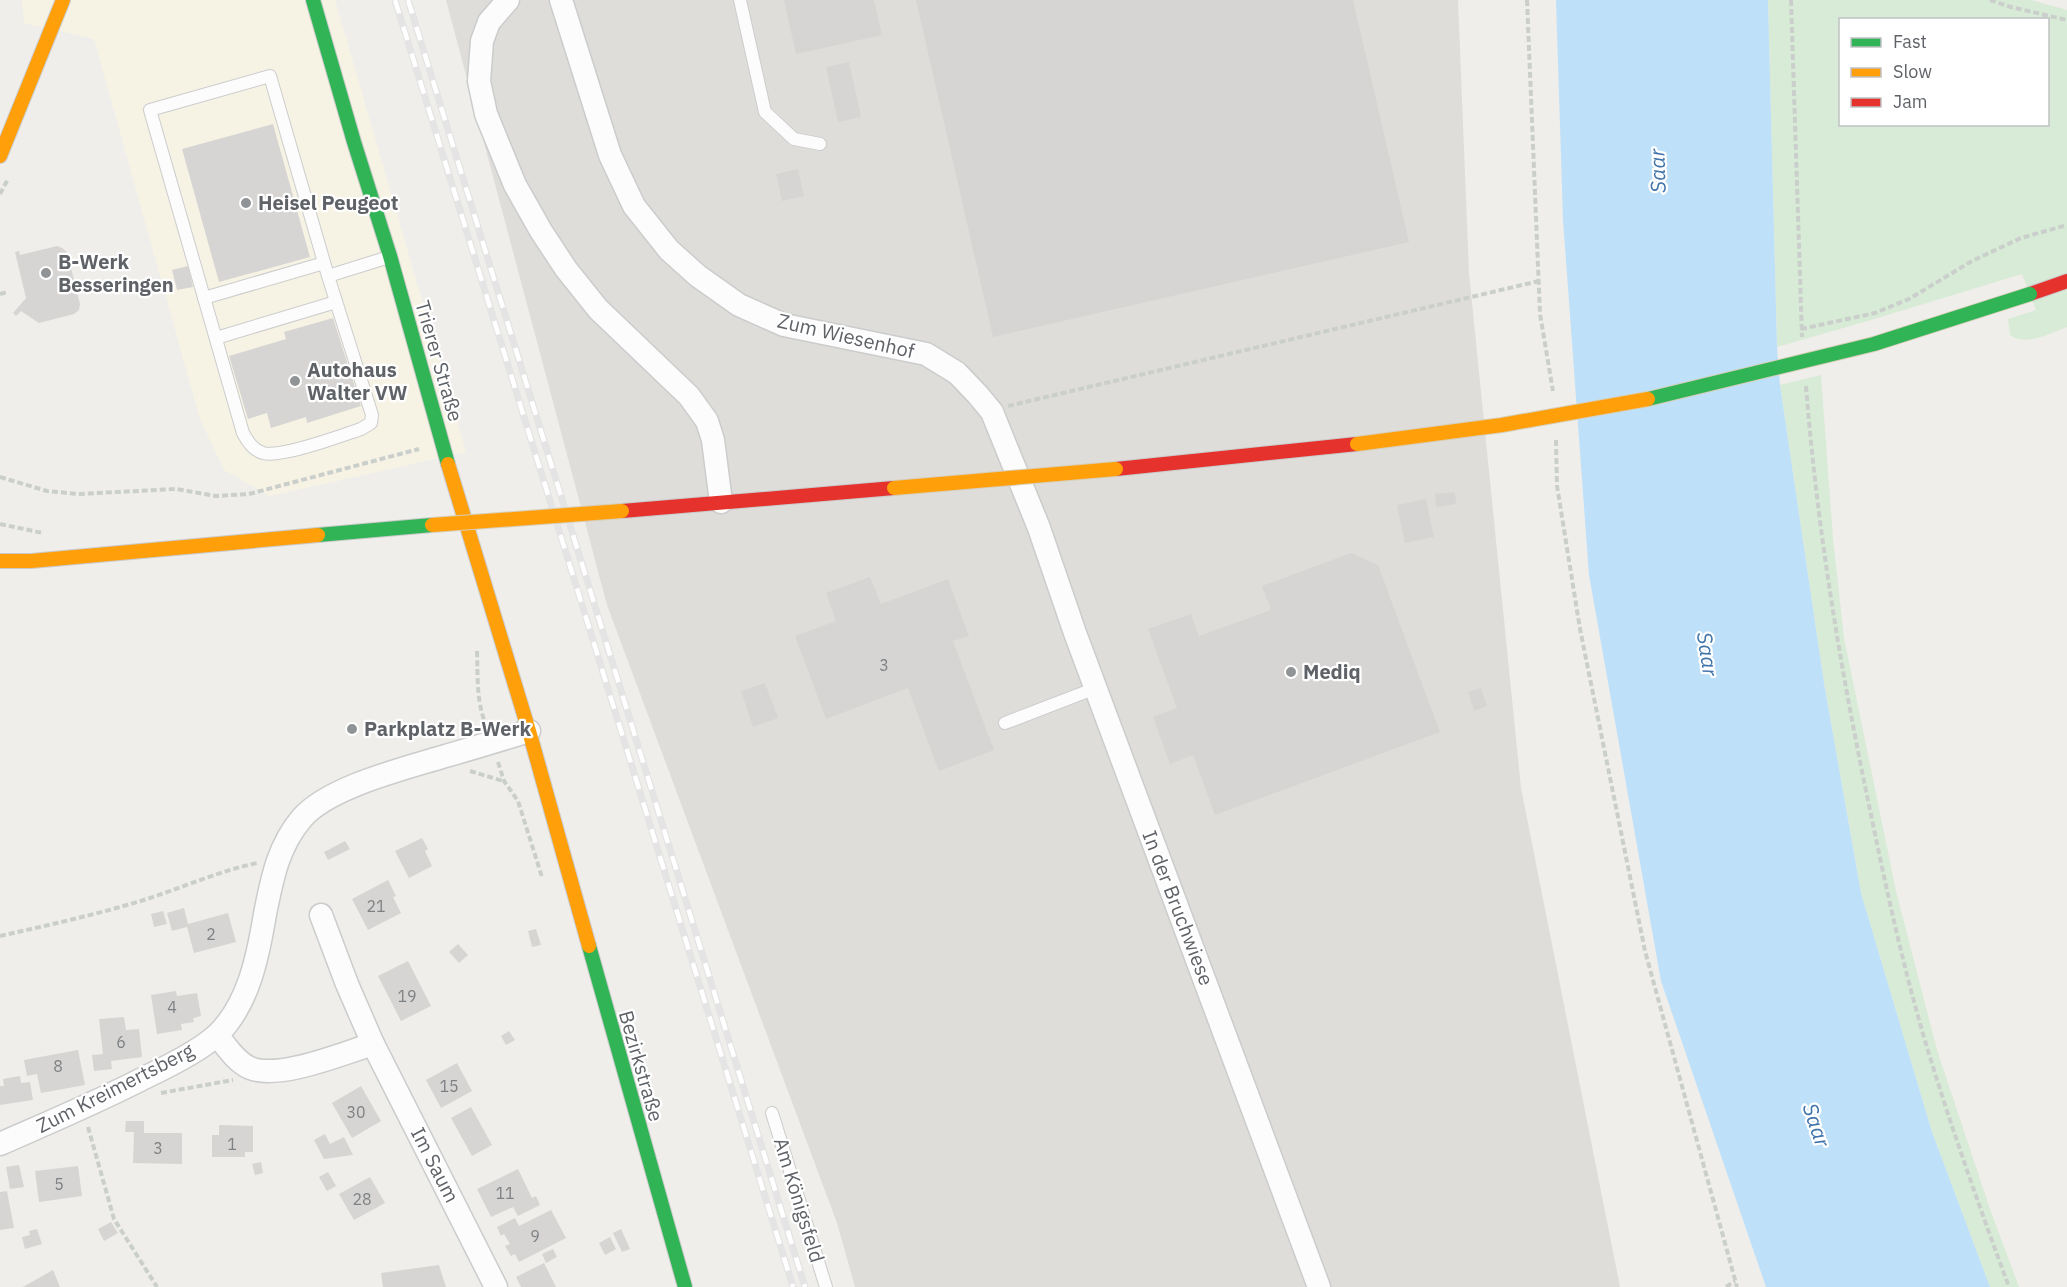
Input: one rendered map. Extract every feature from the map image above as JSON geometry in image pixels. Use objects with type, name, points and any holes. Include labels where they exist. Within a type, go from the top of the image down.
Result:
[{"type":"main road","name":"Trierer Straße","points":[[314,0],[354,142],[390,256],[442,444],[529,731],[562,855]]},
{"type":"main road","points":[[0,156],[61,4]]},
{"type":"main road","points":[[1,561],[31,561],[432,525],[1116,469],[1357,444],[1502,425],[1630,403],[1874,344],[2067,281]]},
{"type":"main road","name":"Bezirkstraße","points":[[562,855],[685,1287]]},
{"type":"street","points":[[508,0],[489,22],[482,41],[479,81],[486,114],[514,184],[566,269],[598,309],[689,396],[706,421],[714,440],[721,502]]},
{"type":"street","name":"Zum Wiesenhof","points":[[561,0],[609,154],[634,206],[669,250],[698,276],[739,305],[784,325],[926,354],[957,373],[992,412],[1039,528]]},
{"type":"street","name":"In der Bruchwiese","points":[[1039,528],[1096,688],[1319,1287]]},
{"type":"street","name":"Zum Kreimertsberg","points":[[0,1144],[172,1065],[217,1035],[235,1012],[246,989],[259,952],[276,863],[289,836],[303,816],[325,800],[384,776],[529,731]]},
{"type":"street","name":"Im Saum","points":[[321,915],[373,1044],[496,1287]]},
{"type":"street","points":[[217,1035],[235,1057],[250,1068],[265,1070],[286,1070],[373,1044]]},
{"type":"lane","points":[[740,0],[765,111],[794,140],[820,144]]},
{"type":"lane","points":[[270,76],[328,276],[372,415],[370,423],[361,429],[277,454],[262,453],[249,444],[243,433],[150,110],[270,76]]},
{"type":"lane","points":[[328,276],[390,256]]},
{"type":"lane","points":[[204,298],[324,263]]},
{"type":"lane","points":[[216,338],[336,302]]},
{"type":"lane","points":[[1005,723],[1096,688]]},
{"type":"lane","name":"Am Königsfeld","points":[[772,1113],[826,1287]]},
{"type":"path","points":[[1527,0],[1540,314],[1554,399]]},
{"type":"path","points":[[1791,0],[1802,340]]},
{"type":"path","points":[[1990,0],[2067,20]]},
{"type":"path","points":[[1802,328],[1875,313],[1909,299],[1972,261],[2021,238],[2067,225]]},
{"type":"path","points":[[992,412],[1006,406],[1539,281]]},
{"type":"path","points":[[0,294],[7,292]]},
{"type":"path","points":[[1805,375],[1825,561],[1842,671],[1889,903],[1932,1065],[1980,1211],[2009,1287]]},
{"type":"path","points":[[1555,429],[1557,486],[1580,629],[1645,951],[1737,1287]]},
{"type":"path","points":[[0,477],[47,491],[78,494],[176,489],[216,496],[249,494],[442,444]]},
{"type":"path","points":[[0,936],[147,899],[236,868],[258,863],[276,863]]},
{"type":"path","points":[[153,1095],[240,1079],[250,1068]]},
{"type":"path","points":[[82,1108],[114,1219],[157,1287]]},
{"type":"path","points":[[1726,1287],[1736,1281]]},
{"type":"shaded area","points":[[22,0],[335,0],[466,452],[270,496],[224,470],[200,419],[94,39],[24,23]]},
{"type":"shaded area","points":[[446,0],[1458,0],[1469,273],[1521,788],[1620,1287],[855,1287],[837,1223],[607,605]]},
{"type":"green space","points":[[1768,0],[2031,0],[2067,10],[2067,327],[2024,340],[2010,335],[2008,319],[2036,310],[2022,274],[1777,347]]},
{"type":"green space","points":[[1821,375],[1833,539],[1844,638],[1896,891],[1937,1050],[1990,1209],[2019,1287],[1990,1287],[1932,1132],[1861,893],[1824,683],[1780,385]]},
{"type":"water","name":"Saar","points":[[1556,0],[1768,0],[1777,347],[1780,385],[1824,683],[1861,893],[1932,1132],[1990,1287],[1766,1287],[1661,981],[1589,575],[1563,220]]},
{"type":"building","points":[[784,0],[874,0],[882,35],[796,54]]},
{"type":"building","points":[[916,0],[1353,0],[1409,242],[993,337]]},
{"type":"building","points":[[849,62],[861,117],[838,122],[826,67]]},
{"type":"building","name":"Heisel Peugeot","points":[[273,124],[310,257],[219,282],[182,149]]},
{"type":"building","points":[[798,169],[804,196],[782,201],[776,174]]},
{"type":"building","name":"B-Werk Besseringen","points":[[57,246],[67,252],[80,304],[79,310],[74,314],[39,323],[21,311],[16,316],[13,313],[26,298],[15,252],[19,251],[20,255]]},
{"type":"building","points":[[188,266],[193,287],[177,290],[172,270]]},
{"type":"building","name":"Autohaus Walter VW","points":[[333,318],[361,406],[307,423],[306,417],[271,428],[267,413],[248,419],[229,356],[286,339],[284,332]]},
{"type":"building","points":[[1455,492],[1456,504],[1436,507],[1435,494]]},
{"type":"building","points":[[1426,499],[1434,537],[1405,543],[1397,505]]},
{"type":"building","name":"Mediq","points":[[1351,553],[1378,565],[1440,732],[1215,815],[1193,755],[1170,764],[1153,717],[1177,708],[1148,629],[1191,614],[1199,636],[1271,610],[1262,586]]},
{"type":"building","points":[[870,577],[881,604],[948,579],[969,636],[953,641],[994,750],[939,771],[908,688],[826,719],[795,636],[836,621],[826,593]]},
{"type":"building","points":[[765,683],[778,718],[753,727],[741,691]]},
{"type":"building","points":[[1481,688],[1487,706],[1474,711],[1468,692]]},
{"type":"building","points":[[422,838],[428,849],[425,851],[432,866],[409,878],[395,851]]},
{"type":"building","points":[[345,841],[350,849],[328,860],[324,852]]},
{"type":"building","points":[[388,880],[401,913],[368,930],[352,899]]},
{"type":"building","points":[[184,908],[188,924],[228,913],[236,942],[194,953],[187,927],[172,931],[167,913]]},
{"type":"building","points":[[163,911],[167,924],[154,927],[151,914]]},
{"type":"building","points":[[536,929],[541,945],[532,947],[528,931]]},
{"type":"building","points":[[458,944],[468,955],[459,963],[449,952]]},
{"type":"building","points":[[408,961],[431,1006],[401,1021],[378,976]]},
{"type":"building","points":[[176,991],[177,996],[197,993],[201,1016],[193,1018],[194,1022],[181,1024],[182,1030],[157,1034],[151,995]]},
{"type":"building","points":[[124,1017],[126,1030],[139,1029],[142,1057],[111,1061],[112,1069],[94,1071],[92,1055],[103,1054],[99,1019]]},
{"type":"building","points":[[509,1031],[515,1040],[506,1045],[501,1036]]},
{"type":"building","points":[[78,1050],[85,1085],[41,1093],[37,1074],[27,1076],[24,1060]]},
{"type":"building","points":[[457,1063],[472,1091],[441,1108],[426,1080]]},
{"type":"building","points":[[20,1076],[21,1083],[30,1082],[33,1100],[0,1105],[0,1086],[4,1086],[3,1079]]},
{"type":"building","points":[[361,1086],[381,1121],[352,1138],[332,1103]]},
{"type":"building","points":[[471,1107],[492,1145],[472,1156],[451,1118]]},
{"type":"building","points":[[126,1121],[144,1121],[144,1133],[182,1133],[182,1164],[133,1163],[134,1132],[125,1132]]},
{"type":"building","points":[[219,1125],[253,1126],[253,1152],[245,1152],[245,1157],[212,1157],[212,1135],[219,1135]]},
{"type":"building","points":[[325,1134],[330,1144],[344,1137],[353,1155],[324,1159],[314,1140]]},
{"type":"building","points":[[261,1162],[263,1173],[255,1175],[252,1164]]},
{"type":"building","points":[[19,1165],[24,1187],[10,1189],[6,1167]]},
{"type":"building","points":[[78,1166],[82,1196],[39,1202],[35,1171]]},
{"type":"building","points":[[518,1169],[532,1198],[536,1196],[540,1205],[518,1216],[513,1207],[491,1217],[477,1189]]},
{"type":"building","points":[[328,1172],[336,1186],[327,1191],[319,1177]]},
{"type":"building","points":[[370,1177],[385,1203],[354,1220],[339,1194]]},
{"type":"building","points":[[7,1191],[14,1228],[0,1230],[0,1192]]},
{"type":"building","points":[[551,1210],[566,1238],[519,1262],[515,1254],[511,1256],[505,1246],[510,1244],[504,1234],[501,1236],[497,1227],[515,1218],[519,1226]]},
{"type":"building","points":[[111,1222],[118,1233],[104,1241],[98,1229]]},
{"type":"building","points":[[37,1229],[42,1244],[25,1249],[22,1237],[30,1235],[29,1231]]},
{"type":"building","points":[[621,1229],[630,1249],[622,1252],[613,1233]]},
{"type":"building","points":[[610,1237],[616,1249],[605,1255],[599,1243]]},
{"type":"building","points":[[553,1249],[557,1257],[546,1263],[542,1254]]},
{"type":"building","points":[[544,1263],[556,1287],[521,1287],[516,1277]]},
{"type":"building","points":[[439,1265],[446,1287],[383,1287],[381,1273]]},
{"type":"building","points":[[53,1270],[60,1287],[23,1287]]},
{"type":"railway","points":[[395,0],[793,1287]]},
{"type":"railway","points":[[408,0],[805,1287]]},
{"type":"traffic: fast","points":[[313,0],[390,256],[448,464]]},
{"type":"traffic: fast","points":[[1648,399],[1874,344],[2030,294]]},
{"type":"traffic: fast","points":[[318,535],[432,525]]},
{"type":"traffic: fast","points":[[589,946],[685,1287]]},
{"type":"traffic: slow","points":[[0,156],[63,0]]},
{"type":"traffic: slow","points":[[1357,444],[1502,425],[1648,399]]},
{"type":"traffic: slow","points":[[448,464],[529,731],[589,946]]},
{"type":"traffic: slow","points":[[894,488],[1116,469]]},
{"type":"traffic: slow","points":[[432,525],[622,511]]},
{"type":"traffic: slow","points":[[0,561],[31,561],[318,535]]},
{"type":"traffic: jam","points":[[2030,294],[2067,281]]},
{"type":"traffic: jam","points":[[1116,469],[1357,444]]},
{"type":"traffic: jam","points":[[622,511],[894,488]]},
{"type":"place","name":"Heisel Peugeot","points":[[246,203]]},
{"type":"place","name":"B-Werk Besseringen","points":[[46,273]]},
{"type":"place","name":"Autohaus Walter VW","points":[[295,381]]},
{"type":"place","name":"Mediq","points":[[1291,672]]},
{"type":"place","name":"Parkplatz B-Werk","points":[[352,729]]}]
